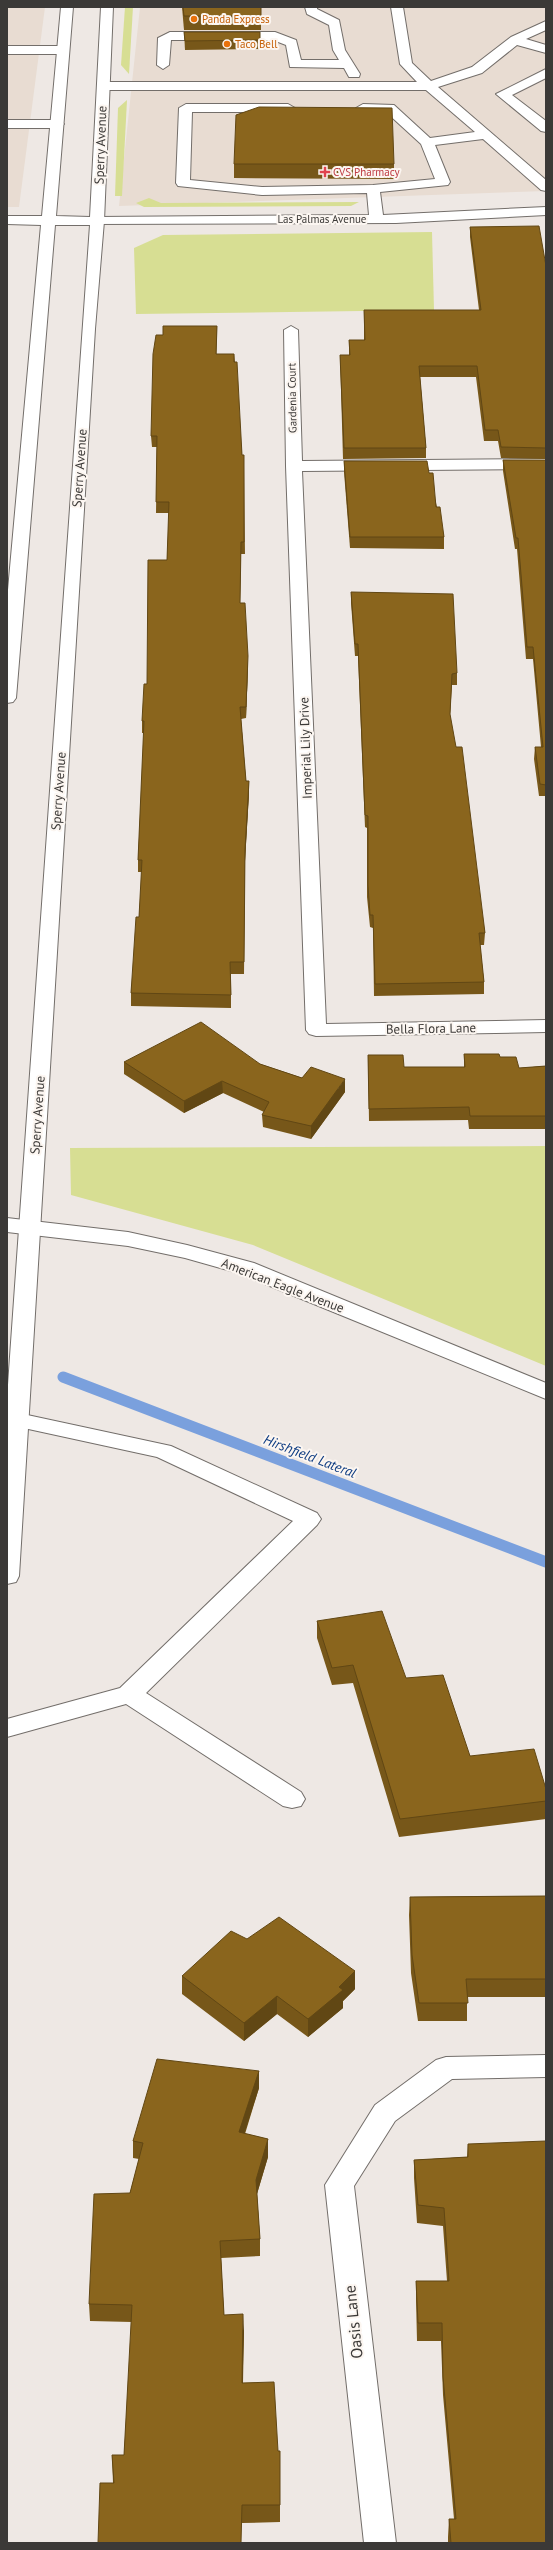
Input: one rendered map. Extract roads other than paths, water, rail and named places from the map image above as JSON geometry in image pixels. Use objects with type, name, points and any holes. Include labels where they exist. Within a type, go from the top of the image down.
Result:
[{"type":"main road","points":[[7,698],[66,7]]},
{"type":"main road","name":"Sperry Avenue","points":[[7,1576],[88,329],[97,221],[107,7]]},
{"type":"main road","points":[[311,7],[311,11],[335,22],[339,50],[346,64],[362,85]]},
{"type":"main road","points":[[396,7],[406,64],[429,86],[546,187]]},
{"type":"main road","points":[[103,86],[429,86],[477,70],[515,40],[546,24]]},
{"type":"main road","points":[[163,65],[164,38],[170,36],[275,36],[292,43],[295,64],[346,64]]},
{"type":"main road","points":[[515,40],[546,48]]},
{"type":"main road","points":[[7,50],[63,50]]},
{"type":"main road","points":[[544,76],[503,94],[544,124]]},
{"type":"main road","points":[[303,108],[186,108],[183,183],[262,191],[373,189],[443,182],[427,142],[389,108],[350,108]]},
{"type":"main road","points":[[7,124],[57,124]]},
{"type":"main road","points":[[427,142],[486,135]]},
{"type":"main road","points":[[373,189],[376,219]]},
{"type":"main road","name":"Las Palmas Avenue","points":[[7,220],[97,221],[376,219],[546,211]]},
{"type":"main road","name":"Gardenia Court","points":[[291,330],[294,466]]},
{"type":"main road","points":[[294,466],[546,464]]},
{"type":"main road","name":"Imperial Lily Drive","points":[[294,466],[316,1030]]},
{"type":"main road","name":"Bella Flora Lane","points":[[316,1030],[546,1026]]},
{"type":"main road","name":"American Eagle Avenue","points":[[7,1225],[29,1226],[126,1238],[213,1258],[246,1268],[546,1392]]},
{"type":"main road","points":[[7,1728],[129,1694],[309,1519],[163,1451],[18,1420]]},
{"type":"main road","points":[[129,1694],[292,1799]]},
{"type":"main road","name":"Oasis Lane","points":[[380,2543],[339,2185],[385,2113],[446,2068],[546,2066]]},
{"type":"waterway","name":"Hirshfield Lateral","points":[[63,1377],[546,1562]]},
{"type":"place","name":"Panda Express","points":[[194,19]]},
{"type":"place","name":"Taco Bell","points":[[227,44]]},
{"type":"place","name":"CVS Pharmacy","points":[[325,172]]}]
